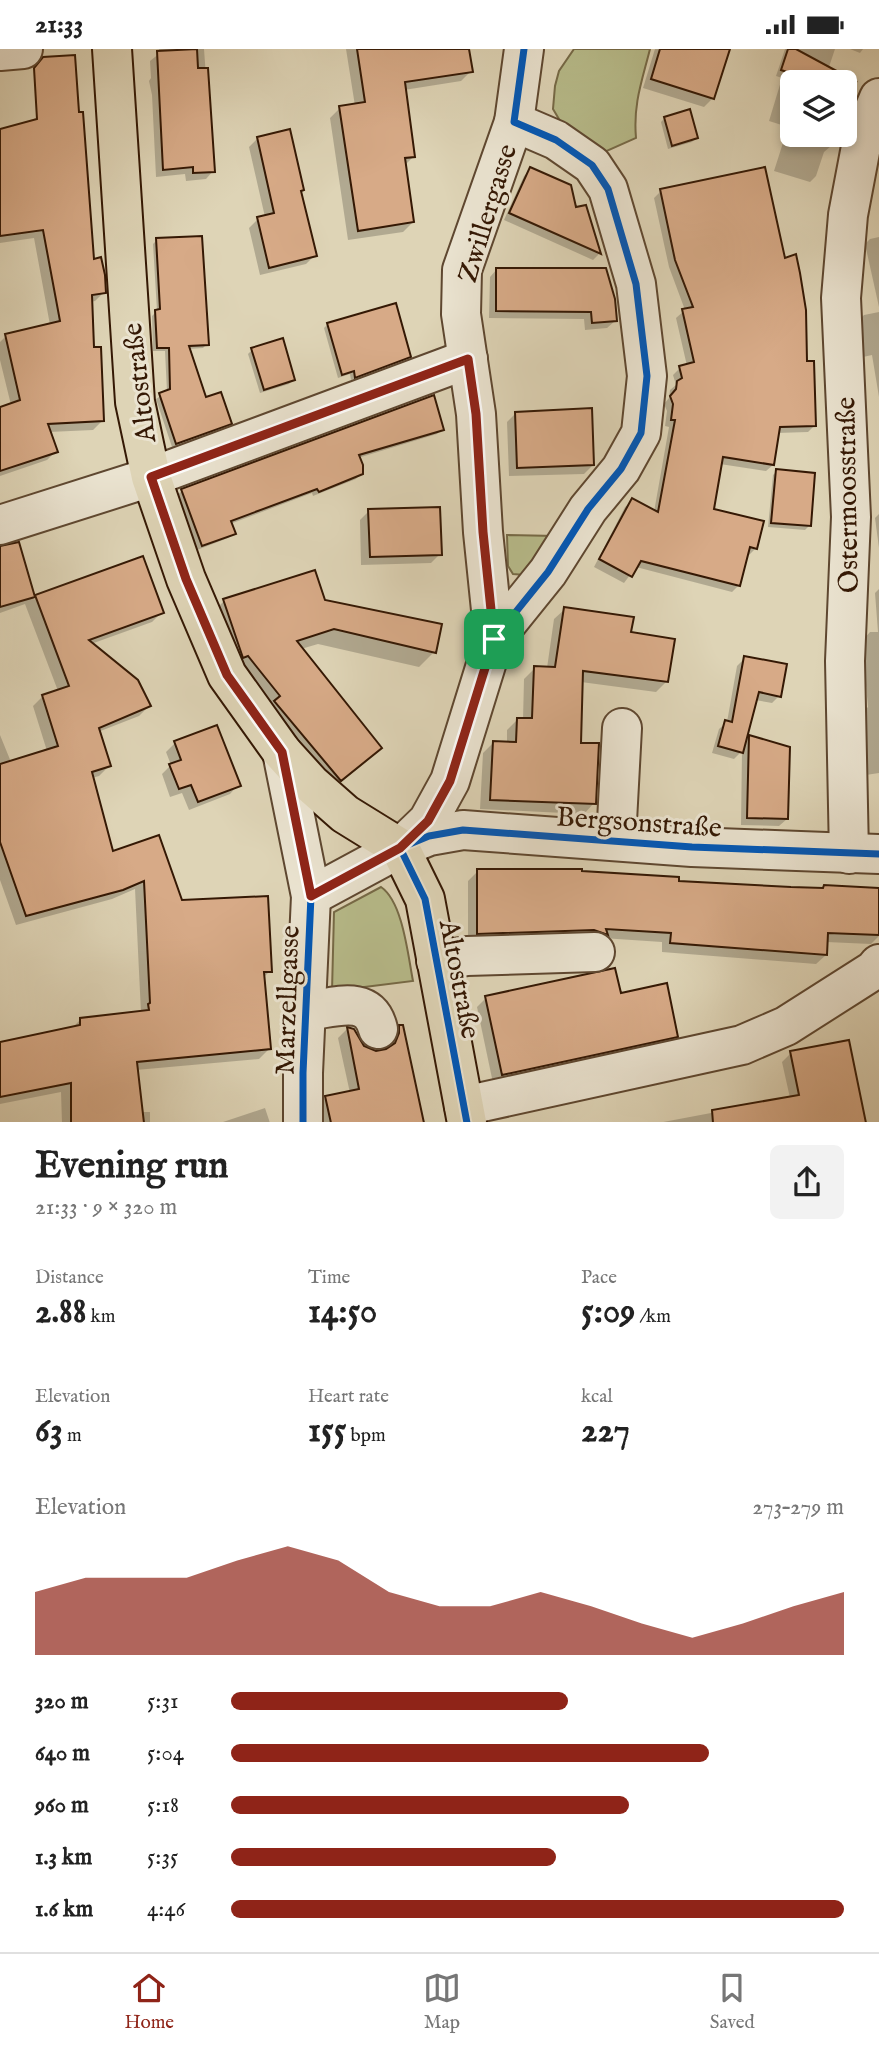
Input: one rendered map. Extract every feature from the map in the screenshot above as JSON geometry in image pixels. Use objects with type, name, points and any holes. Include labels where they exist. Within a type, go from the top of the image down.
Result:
[{"type":"main road","name":"Altostraße","points":[[112,49],[135,402],[151,477],[186,579],[227,675],[282,752],[311,784],[345,814],[400,848],[425,899],[466,1114]]},
{"type":"street","points":[[0,51],[23,49]]},
{"type":"street","name":"Zwillergasse","points":[[494,639],[483,532],[476,414],[461,314],[463,270],[514,122],[524,49]]},
{"type":"street","name":"Ostermoosstraße","points":[[869,847],[845,661],[851,517],[841,298],[848,215],[863,136],[879,98]]},
{"type":"street","points":[[400,848],[428,821],[450,781],[494,639],[548,572],[588,509],[621,469],[641,433],[647,376],[636,283],[608,189],[592,165],[556,140],[514,122]]},
{"type":"street","points":[[0,525],[151,477],[468,359]]},
{"type":"street","points":[[616,840],[622,728]]},
{"type":"street","name":"Marzellgasse","points":[[282,752],[311,896],[303,1122]]},
{"type":"street","name":"Bergsonstraße","points":[[400,848],[429,836],[463,830],[616,840],[693,832],[869,847]]},
{"type":"street","name":"Marzellgasse","points":[[311,896],[400,848]]},
{"type":"street","points":[[436,961],[460,957],[596,952]]},
{"type":"street","points":[[466,1114],[742,1045],[786,1026],[879,964]]},
{"type":"street","points":[[306,1011],[356,1006],[372,1014],[378,1029]]},
{"type":"green space","points":[[574,49],[650,49],[637,103],[636,138],[600,154],[572,141],[553,109],[559,71]]},
{"type":"green space","points":[[507,535],[555,536],[525,575],[513,574],[508,566]]},
{"type":"green space","points":[[381,887],[395,905],[413,981],[332,991],[334,912]]},
{"type":"building","points":[[197,49],[198,68],[208,68],[215,172],[193,173],[193,167],[163,170],[157,51]]},
{"type":"building","points":[[357,49],[469,49],[473,72],[405,82],[415,157],[405,158],[414,222],[358,231],[339,106],[365,102]]},
{"type":"building","points":[[660,49],[730,49],[714,99],[651,79]]},
{"type":"building","points":[[788,49],[796,49],[835,70],[781,70]]},
{"type":"building","points":[[75,55],[79,112],[83,112],[94,259],[101,257],[105,275],[106,293],[92,295],[94,347],[101,347],[104,421],[48,424],[58,452],[0,471],[0,407],[20,400],[5,334],[60,321],[43,230],[0,236],[0,129],[37,119],[34,68],[43,57]]},
{"type":"building","points":[[690,109],[698,138],[672,146],[664,117]]},
{"type":"building","points":[[290,129],[304,190],[301,191],[317,256],[269,268],[257,217],[274,213],[257,137]]},
{"type":"building","points":[[530,167],[571,185],[576,207],[586,205],[601,254],[509,213]]},
{"type":"building","points":[[765,167],[785,258],[796,254],[800,273],[806,310],[807,361],[814,361],[816,426],[780,427],[774,465],[723,457],[714,509],[764,521],[757,549],[750,547],[740,586],[641,561],[632,577],[599,559],[632,498],[658,512],[675,420],[671,420],[673,404],[670,396],[676,389],[677,381],[682,378],[679,366],[694,362],[682,309],[693,307],[675,260],[660,189]]},
{"type":"building","points":[[202,236],[209,345],[189,346],[206,397],[221,392],[232,424],[176,444],[159,393],[170,389],[169,348],[157,348],[155,310],[160,309],[156,238]]},
{"type":"building","points":[[496,268],[606,268],[615,299],[617,321],[592,323],[591,312],[496,311]]},
{"type":"building","points":[[396,303],[411,357],[355,378],[354,371],[342,375],[327,323]]},
{"type":"building","points":[[283,338],[295,380],[264,390],[251,348]]},
{"type":"building","points":[[434,395],[444,430],[359,455],[363,474],[319,492],[317,489],[231,521],[236,534],[202,546],[181,489]]},
{"type":"building","points":[[592,408],[594,465],[517,468],[515,412]]},
{"type":"building","points":[[776,469],[815,473],[811,526],[771,523]]},
{"type":"building","points":[[440,507],[442,555],[370,557],[368,509]]},
{"type":"building","points":[[19,542],[35,597],[0,607],[0,546]]},
{"type":"building","points":[[143,556],[164,613],[89,640],[138,680],[151,706],[99,728],[111,766],[92,772],[113,851],[159,835],[182,900],[268,896],[272,972],[264,972],[271,1049],[137,1062],[144,1122],[71,1122],[71,1083],[0,1097],[0,1042],[80,1025],[80,1018],[149,1010],[150,1003],[144,881],[123,890],[26,916],[0,842],[0,764],[58,746],[42,695],[69,686],[35,595]]},
{"type":"building","points":[[315,570],[325,600],[442,624],[436,653],[334,629],[297,641],[382,748],[341,781],[274,701],[280,696],[248,656],[243,658],[223,599]]},
{"type":"building","points":[[564,607],[634,617],[631,632],[675,639],[668,682],[583,671],[581,743],[599,743],[596,804],[490,800],[493,741],[516,742],[517,718],[532,718],[534,666],[555,667]]},
{"type":"building","points":[[744,656],[787,664],[781,697],[759,692],[743,753],[718,746],[725,720],[732,722]]},
{"type":"building","points":[[217,725],[241,786],[198,802],[191,785],[179,789],[169,764],[181,760],[174,741]]},
{"type":"building","points":[[749,735],[790,747],[788,819],[747,818]]},
{"type":"building","points":[[477,869],[582,869],[679,877],[679,881],[879,888],[879,935],[828,933],[827,955],[670,943],[671,933],[606,929],[608,935],[594,930],[477,934]]},
{"type":"building","points":[[615,968],[621,993],[667,983],[678,1037],[502,1075],[485,996]]},
{"type":"building","points":[[399,1025],[403,1025],[424,1122],[331,1122],[325,1096],[359,1089],[347,1027],[354,1029],[364,1046],[376,1051],[395,1043]]},
{"type":"building","points":[[849,1040],[866,1122],[713,1122],[712,1110],[799,1095],[790,1051]]},
{"type":"cycle path","points":[[400,848],[428,821],[450,781],[494,639],[548,572],[588,509],[621,469],[641,433],[647,376],[636,284],[608,189],[592,165],[556,140],[514,122],[524,49]]},
{"type":"cycle path","points":[[303,1122],[311,896],[400,848],[429,836],[463,830],[692,847],[879,854]]},
{"type":"cycle path","points":[[400,848],[425,899],[467,1122]]},
{"type":"route","points":[[468,359],[476,414],[483,532],[494,639],[450,781],[428,821],[400,848],[311,896],[282,752],[227,675],[186,579],[151,477],[468,359]]}]
